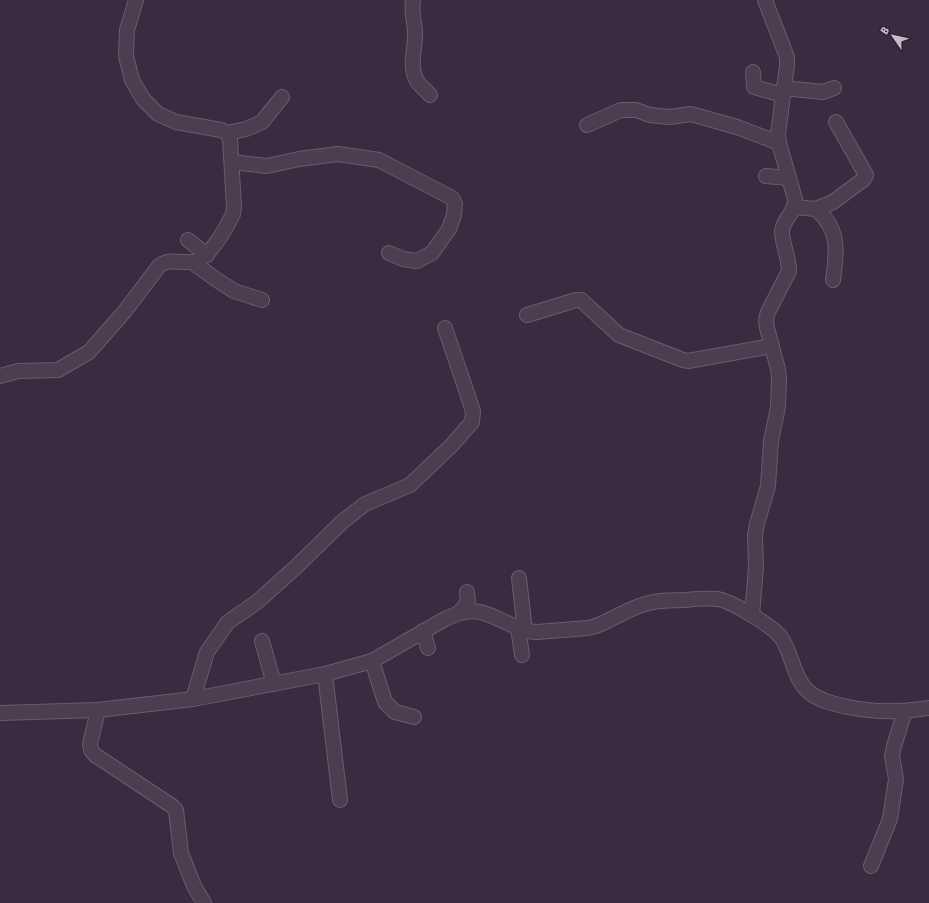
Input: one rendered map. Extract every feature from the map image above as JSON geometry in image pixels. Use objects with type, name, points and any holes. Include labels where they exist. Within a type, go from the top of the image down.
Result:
[{"type":"street","points":[[0,376],[18,371],[62,369],[93,348],[163,262],[199,261],[207,255],[233,214],[232,162],[230,139],[227,133],[221,130],[176,122],[158,114],[143,99],[132,80],[126,56],[127,30],[136,0]]},
{"type":"street","points":[[413,0],[412,11],[415,31],[413,59],[414,72],[418,82],[430,95]]},
{"type":"street","points":[[752,615],[756,568],[755,535],[768,486],[771,441],[778,407],[778,374],[766,320],[768,312],[788,271],[789,264],[782,229],[795,207],[795,199],[779,143],[778,134],[787,57],[764,0]]},
{"type":"street","points":[[752,72],[754,87],[784,91],[823,92],[834,88]]},
{"type":"street","points":[[227,133],[246,129],[262,122],[282,96]]},
{"type":"street","points":[[587,125],[621,110],[636,110],[650,115],[669,117],[691,114],[737,127],[779,143]]},
{"type":"street","points":[[795,207],[816,209],[832,202],[864,179],[866,175],[836,122]]},
{"type":"street","points":[[232,162],[267,166],[299,159],[338,154],[379,160],[452,198],[455,204],[454,215],[449,229],[432,253],[416,261],[403,259],[389,253]]},
{"type":"street","points":[[766,176],[789,178]]},
{"type":"street","points":[[816,209],[828,222],[835,238],[837,256],[833,280]]},
{"type":"street","points":[[188,240],[207,255]]},
{"type":"street","points":[[192,262],[234,290],[262,300]]},
{"type":"street","points":[[527,315],[576,300],[581,300],[619,335],[683,360],[772,346]]},
{"type":"street","points":[[193,699],[207,652],[228,622],[262,597],[296,567],[342,522],[365,504],[410,485],[452,445],[472,422],[473,411],[445,328]]},
{"type":"street","points":[[519,578],[522,656]]},
{"type":"street","points":[[459,614],[468,602],[467,592]]},
{"type":"street","points":[[0,714],[98,710],[193,699],[325,674],[372,662],[445,619],[471,611],[481,612],[522,630],[537,632],[588,628],[604,623],[649,602],[718,600],[726,602],[752,615],[774,631],[785,644],[797,677],[803,686],[810,693],[822,700],[861,710],[880,712],[905,712],[929,708]]},
{"type":"street","points":[[423,631],[428,648]]},
{"type":"street","points":[[262,640],[274,684]]},
{"type":"street","points":[[372,662],[384,702],[395,712],[414,717]]},
{"type":"street","points":[[325,674],[340,800]]},
{"type":"street","points":[[98,710],[90,744],[91,750],[95,755],[176,810],[181,853],[194,886],[204,903]]},
{"type":"street","points":[[871,866],[890,819],[896,779],[892,756],[905,712]]}]
